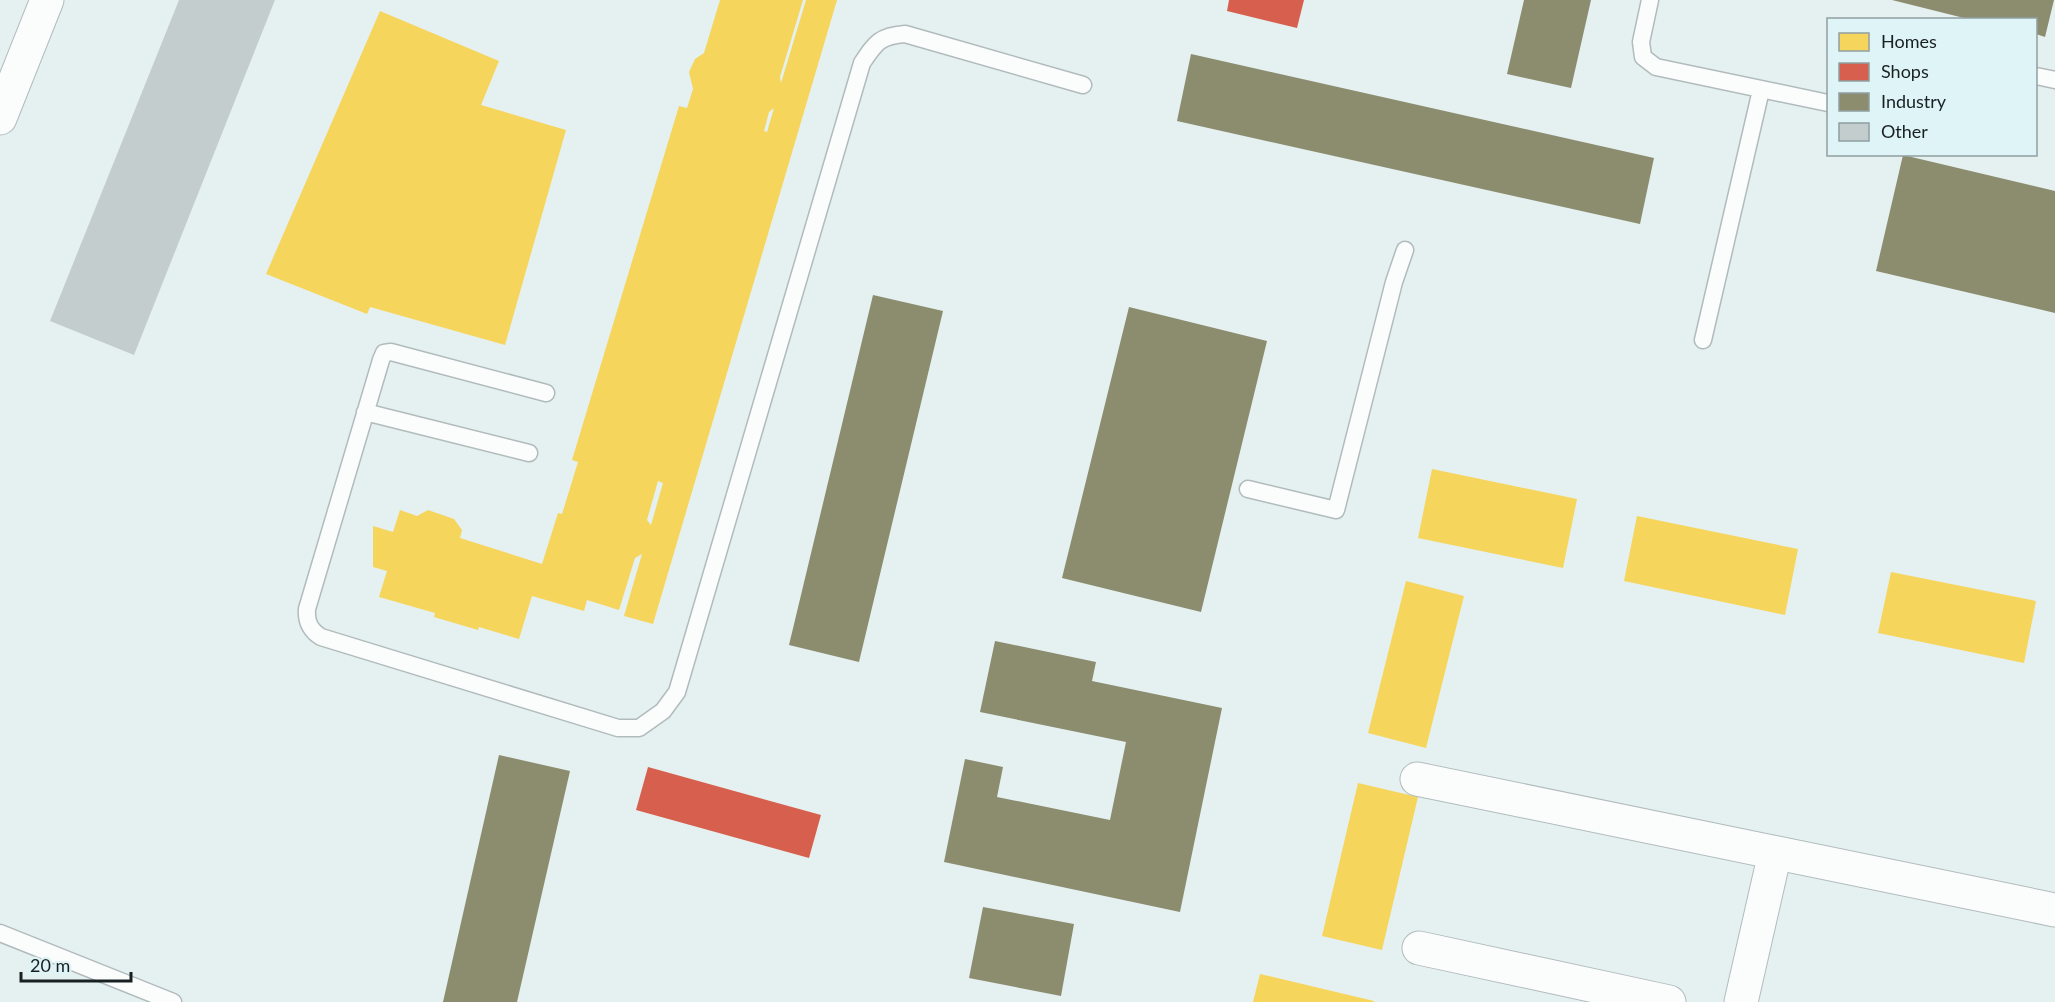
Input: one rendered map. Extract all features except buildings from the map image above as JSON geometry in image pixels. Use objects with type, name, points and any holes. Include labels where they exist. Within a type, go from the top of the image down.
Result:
[{"type":"street","points":[[0,118],[47,0]]},
{"type":"street","points":[[1416,779],[2055,910]]},
{"type":"street","points":[[1741,1002],[1775,853]]},
{"type":"street","points":[[1419,948],[1669,1002]]},
{"type":"lane","points":[[1650,0],[1641,42],[1643,57],[1656,67],[1827,104]]},
{"type":"lane","points":[[546,393],[391,352],[384,353],[307,609],[306,619],[312,632],[321,637],[618,728],[639,728],[663,711],[677,692],[862,63],[874,43],[887,35],[905,34],[1083,85]]},
{"type":"lane","points":[[2037,76],[2055,80]]},
{"type":"lane","points":[[1703,340],[1761,90]]},
{"type":"lane","points":[[1248,489],[1336,510],[1394,282],[1405,250]]},
{"type":"lane","points":[[365,412],[530,453]]},
{"type":"lane","points":[[0,933],[173,1002]]}]
